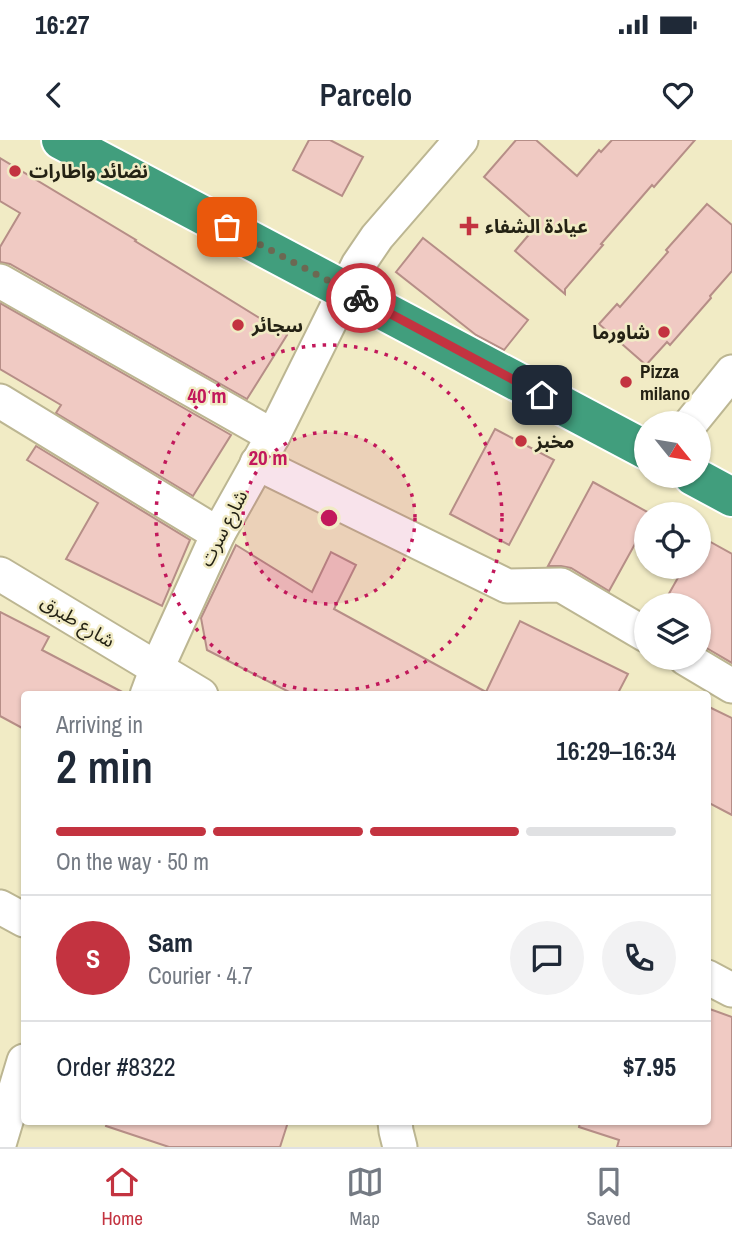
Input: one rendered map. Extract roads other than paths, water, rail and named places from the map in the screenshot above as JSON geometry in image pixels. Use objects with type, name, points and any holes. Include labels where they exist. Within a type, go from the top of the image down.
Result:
[{"type":"highway","points":[[61,140],[634,444]]},
{"type":"highway","points":[[711,486],[732,497]]},
{"type":"street","name":"شارع سرت","points":[[152,681],[218,534],[265,449],[358,265],[377,237],[461,140]]},
{"type":"street","points":[[0,281],[265,449],[507,586],[561,585],[634,628]]},
{"type":"street","points":[[700,411],[732,372]]},
{"type":"street","points":[[0,401],[218,534]]},
{"type":"street","name":"شارع طبرق","points":[[0,574],[152,681],[187,691]]},
{"type":"street","points":[[705,670],[732,686]]},
{"type":"street","points":[[0,907],[21,918]]},
{"type":"street","points":[[711,979],[732,990]]},
{"type":"street","points":[[0,1141],[21,1071]]},
{"type":"street","points":[[396,1125],[401,1147]]},
{"type":"place","name":"نضائد واطارات","points":[[15,171]]},
{"type":"place","name":"عيادة الشفاء","points":[[469,226]]},
{"type":"place","name":"سجائر","points":[[238,325]]},
{"type":"place","name":"شاورما","points":[[664,332]]},
{"type":"place","name":"Pizza milano","points":[[626,382]]},
{"type":"place","name":"مخبز","points":[[521,441]]}]
